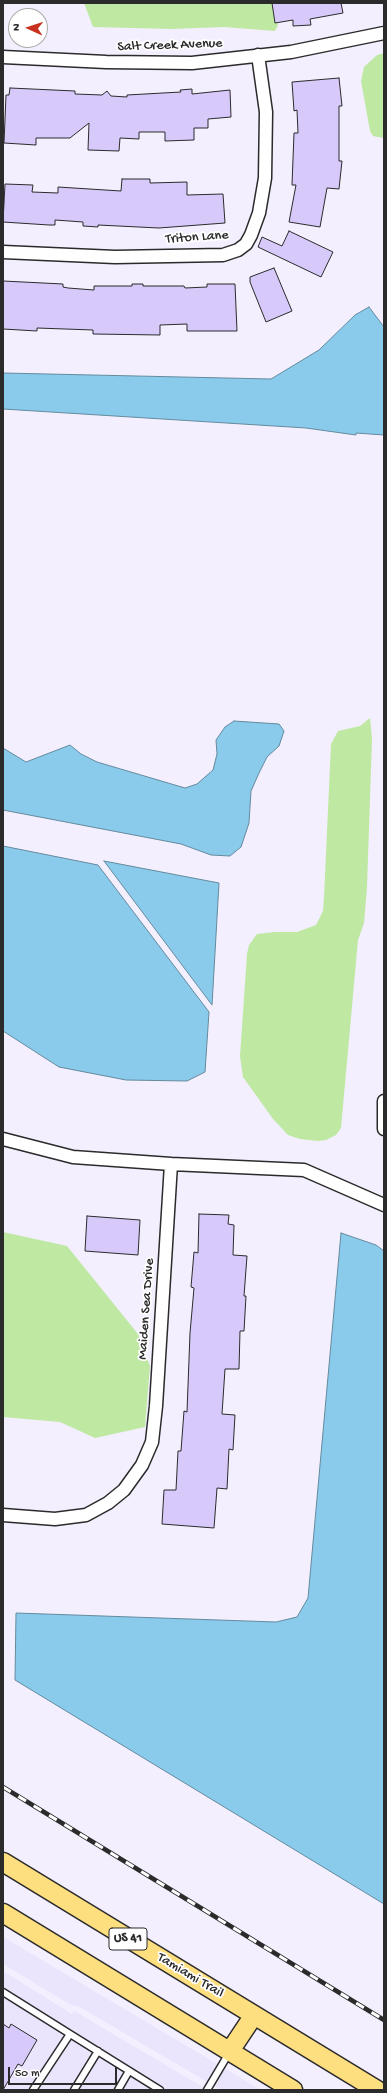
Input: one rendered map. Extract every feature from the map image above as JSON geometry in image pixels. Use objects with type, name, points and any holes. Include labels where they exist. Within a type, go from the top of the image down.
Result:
[{"type":"main road","name":"Tamiami Trail","points":[[3,1862],[377,2090]]},
{"type":"main road","points":[[3,1913],[293,2090]]},
{"type":"main road","points":[[230,2052],[254,2015]]},
{"type":"street","name":"Salt Creek Avenue","points":[[3,57],[106,62],[192,63],[291,52],[384,33]]},
{"type":"street","name":"Triton Lane","points":[[3,252],[115,257],[223,255],[238,250],[246,244],[259,213],[265,178],[266,112],[258,55]]},
{"type":"street","points":[[384,1101],[384,1129]]},
{"type":"street","points":[[3,1139],[13,1143],[72,1157],[171,1164],[304,1170],[384,1205]]},
{"type":"street","name":"Maiden Sea Drive","points":[[3,1515],[55,1519],[86,1515],[108,1503],[124,1490],[142,1466],[152,1442],[156,1406],[171,1164]]},
{"type":"lane","points":[[3,1992],[160,2090]]},
{"type":"lane","points":[[33,2090],[70,2034]]},
{"type":"lane","points":[[74,2090],[98,2051]]},
{"type":"lane","points":[[207,2090],[230,2052]]},
{"type":"lane","points":[[118,2090],[129,2071]]},
{"type":"shaded area","points":[[3,1937],[261,2090],[221,2090],[78,2006],[71,2005],[3,1964]]},
{"type":"shaded area","points":[[3,1971],[72,2014],[74,2011],[208,2090],[3,2090]]},
{"type":"green space","points":[[84,3],[272,3],[278,25],[275,31],[224,27],[172,29],[93,27]]},
{"type":"green space","points":[[384,53],[384,138],[373,136],[370,131],[361,81],[364,67],[377,55]]},
{"type":"green space","points":[[370,718],[372,739],[367,887],[364,923],[358,940],[341,1128],[336,1135],[326,1140],[318,1141],[300,1139],[288,1135],[273,1119],[243,1077],[240,1056],[247,954],[249,945],[257,934],[297,932],[316,925],[323,911],[331,744],[338,731],[360,726]]},
{"type":"green space","points":[[3,1232],[67,1246],[138,1334],[150,1366],[145,1427],[95,1438],[60,1422],[3,1417]]},
{"type":"water","points":[[369,307],[384,327],[384,435],[356,433],[356,435],[306,428],[3,409],[3,373],[271,379],[319,350],[355,315]]},
{"type":"water","points":[[234,721],[279,724],[284,731],[279,746],[267,757],[251,791],[249,823],[241,847],[230,856],[211,855],[181,844],[3,810],[3,748],[26,762],[70,745],[81,754],[97,762],[185,788],[197,784],[213,770],[217,754],[216,740],[225,727]]},
{"type":"water","points":[[3,846],[98,865],[209,1012],[205,1072],[187,1081],[126,1080],[59,1067],[3,1031]]},
{"type":"water","points":[[104,861],[219,883],[212,1005]]},
{"type":"water","points":[[341,1233],[376,1245],[384,1251],[384,1904],[15,1680],[16,1613],[276,1622],[297,1617],[308,1598]]},
{"type":"building","points":[[272,3],[341,3],[343,13],[310,19],[311,25],[293,26],[293,20],[275,23]]},
{"type":"building","points":[[339,78],[342,106],[339,106],[339,161],[342,161],[339,189],[327,188],[320,227],[289,222],[296,185],[292,185],[294,133],[298,133],[297,110],[294,111],[292,82]]},
{"type":"building","points":[[10,88],[75,91],[75,94],[102,95],[107,91],[111,96],[127,97],[127,95],[181,92],[180,90],[192,89],[192,94],[230,90],[231,117],[208,119],[208,128],[194,128],[194,140],[165,141],[165,132],[139,132],[139,139],[120,138],[119,151],[88,150],[89,123],[70,138],[36,138],[36,145],[4,143],[6,95],[9,95]]},
{"type":"building","points":[[122,179],[150,179],[150,183],[187,182],[187,195],[223,194],[225,223],[159,228],[98,225],[98,227],[83,226],[83,222],[55,220],[55,225],[3,222],[5,184],[33,185],[32,192],[58,193],[58,187],[121,191]]},
{"type":"building","points":[[289,231],[333,252],[321,277],[258,247],[262,237],[282,246]]},
{"type":"building","points":[[274,268],[292,311],[266,322],[250,282],[250,277]]},
{"type":"building","points":[[3,281],[63,284],[63,287],[68,288],[94,290],[94,286],[132,286],[132,284],[143,284],[143,286],[184,286],[185,288],[207,287],[207,284],[235,284],[237,331],[187,331],[187,324],[160,325],[160,335],[93,334],[93,330],[37,328],[37,331],[3,329]]},
{"type":"building","points":[[199,1214],[229,1215],[228,1224],[234,1225],[233,1255],[247,1256],[244,1296],[246,1296],[244,1331],[240,1331],[239,1369],[225,1369],[222,1414],[235,1415],[233,1450],[229,1449],[227,1489],[217,1488],[214,1528],[162,1524],[164,1490],[176,1490],[178,1451],[181,1451],[184,1411],[187,1412],[190,1333],[194,1288],[191,1287],[194,1252],[198,1253]]},
{"type":"building","points":[[87,1216],[140,1220],[138,1255],[85,1251]]},
{"type":"building","points":[[3,2024],[9,2028],[11,2024],[37,2040],[22,2066],[18,2064],[3,2090]]},
{"type":"railway","points":[[3,1787],[384,2020]]}]
